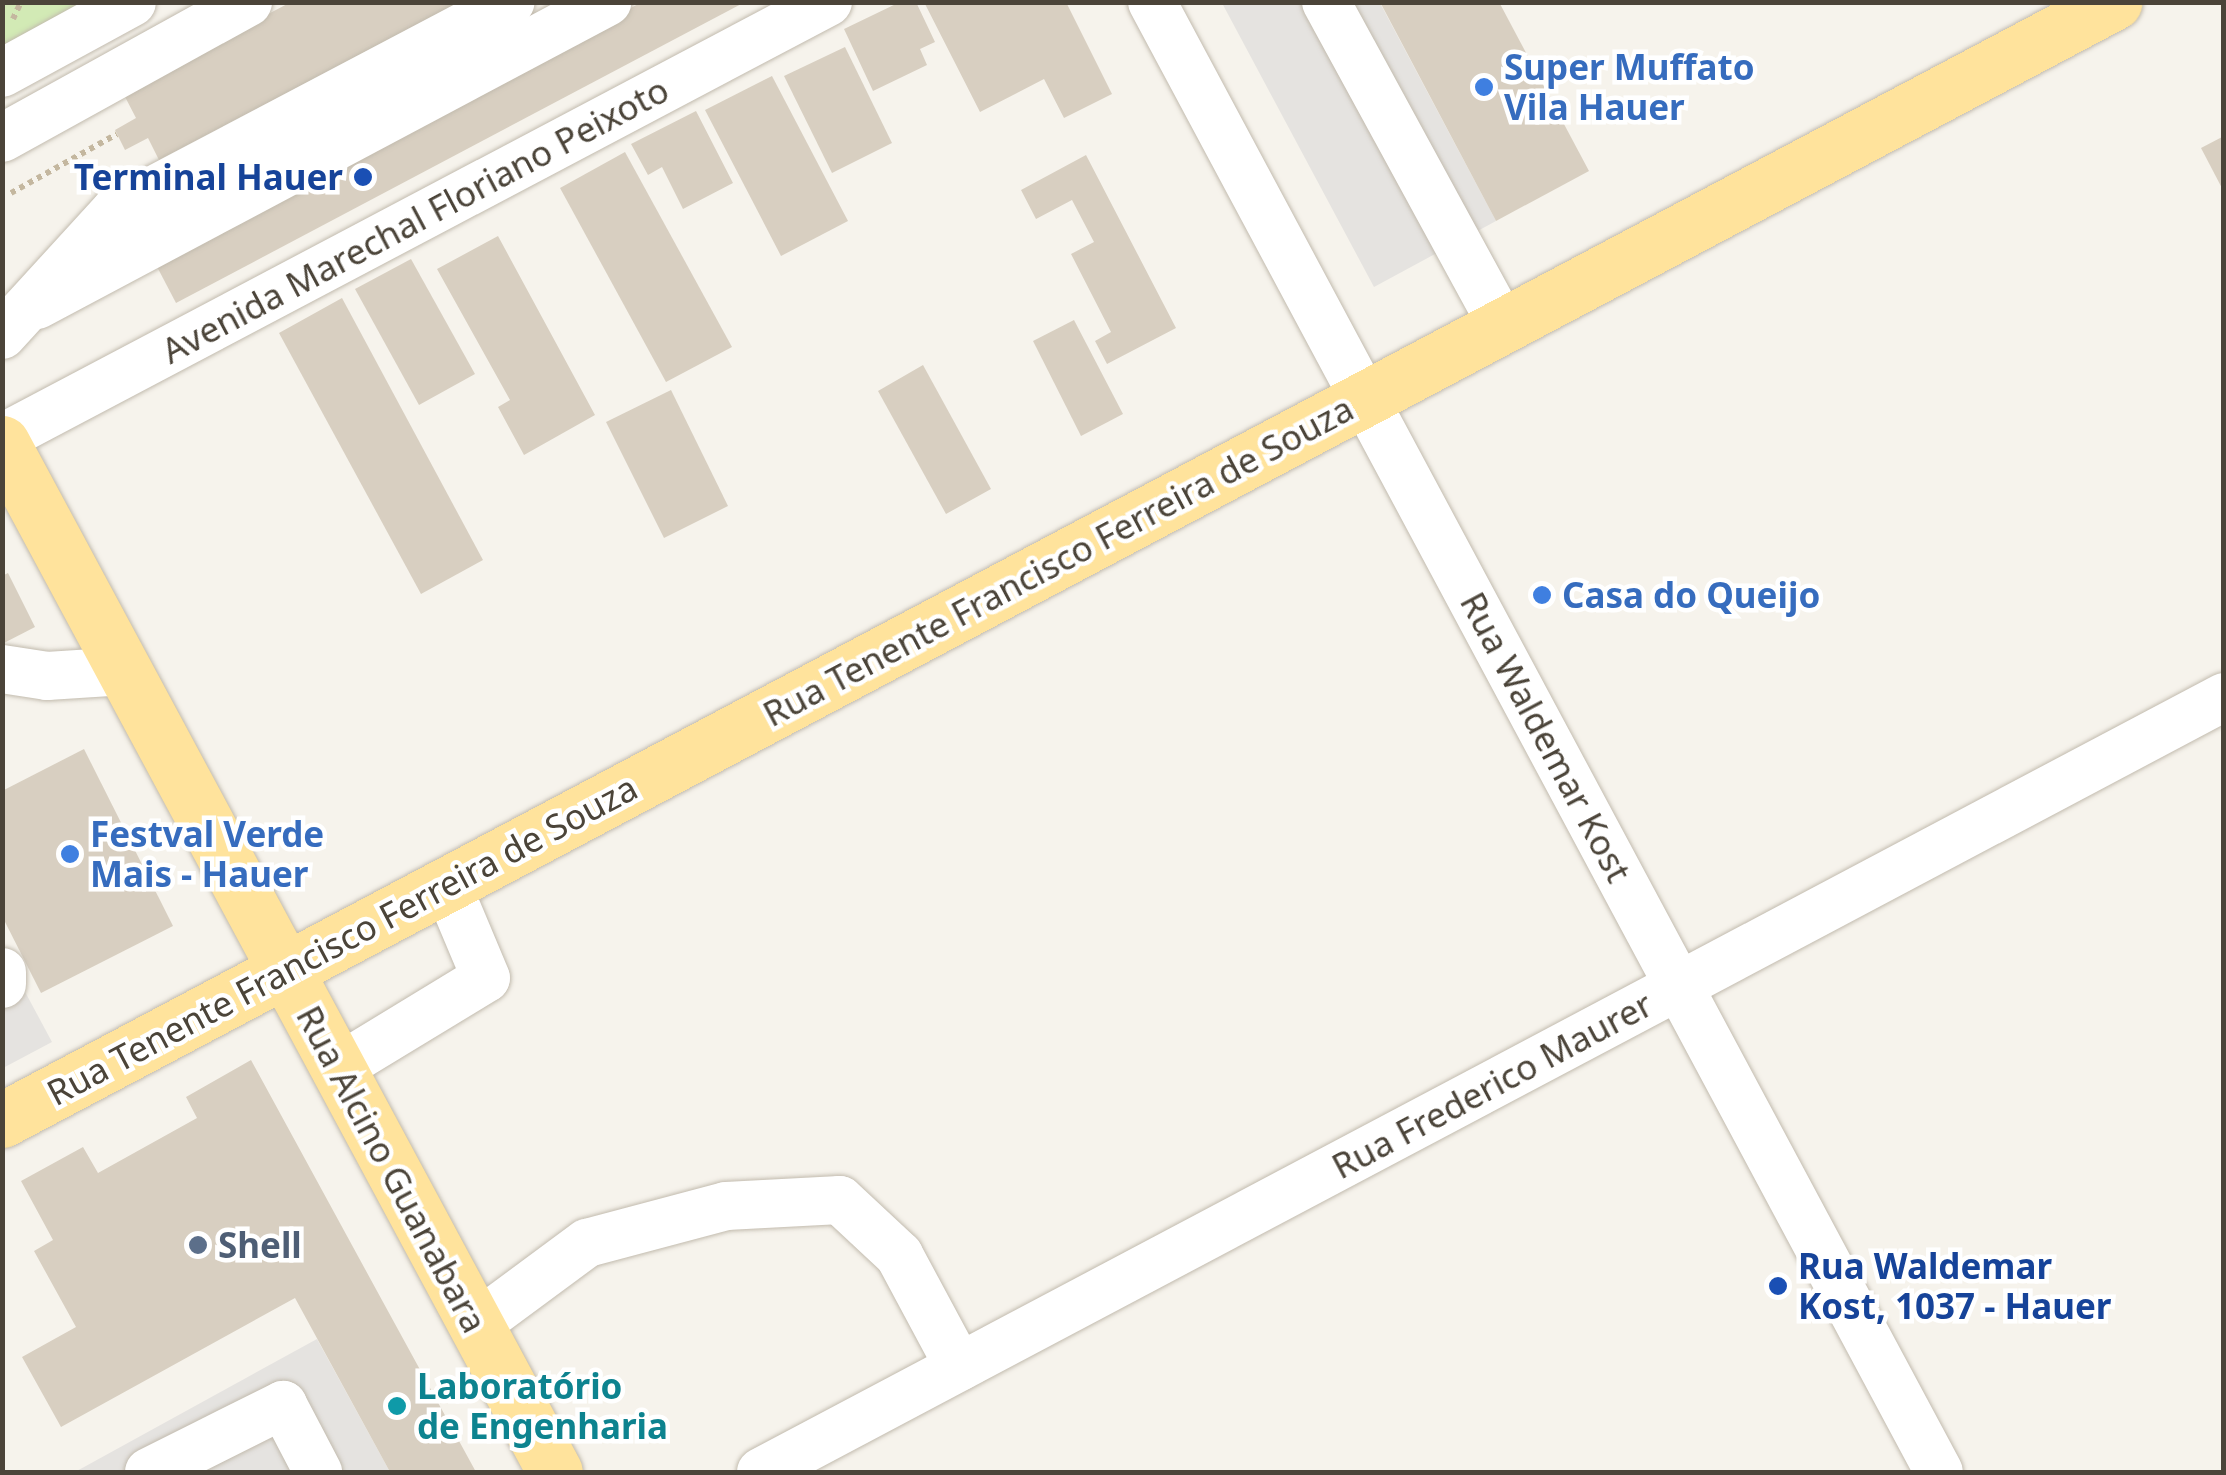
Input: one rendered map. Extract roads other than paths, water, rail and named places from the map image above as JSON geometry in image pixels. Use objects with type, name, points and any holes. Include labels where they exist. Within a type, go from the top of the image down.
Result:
[{"type":"main road","name":"Rua Tenente Francisco Ferreira de Souza","points":[[2,1120],[2114,2]]},
{"type":"main road","name":"Rua Alcino Guanabara","points":[[2,440],[554,1472]]},
{"type":"street","points":[[2,73],[132,2]]},
{"type":"street","points":[[2,138],[248,2]]},
{"type":"street","points":[[20,320],[116,210],[510,2]]},
{"type":"street","points":[[20,320],[608,2]]},
{"type":"street","name":"Avenida Marechal Floriano Peixoto","points":[[2,440],[828,2]]},
{"type":"street","name":"Rua Waldemar Kost","points":[[1152,2],[1939,1472]]},
{"type":"street","points":[[1326,2],[1502,326]]},
{"type":"street","points":[[2,669],[47,676],[126,672]]},
{"type":"street","name":"Rua Frederico Maurer","points":[[762,1472],[2224,697]]},
{"type":"street","points":[[338,1068],[486,978],[447,885]]},
{"type":"street","points":[[2,972],[2,984]]},
{"type":"street","points":[[476,1325],[587,1243],[726,1206],[840,1200],[899,1255],[959,1367]]},
{"type":"street","points":[[149,1472],[283,1405],[318,1472]]},
{"type":"place","name":"Super Muffato Vila Hauer","points":[[1484,87]]},
{"type":"place","name":"Terminal Hauer","points":[[363,177]]},
{"type":"place","name":"Casa do Queijo","points":[[1542,595]]},
{"type":"place","name":"Festval Verde Mais - Hauer","points":[[70,854]]},
{"type":"place","name":"Shell","points":[[198,1245]]},
{"type":"place","name":"Rua Waldemar Kost, 1037 - Hauer","points":[[1778,1286]]},
{"type":"place","name":"Laboratório de Engenharia","points":[[397,1406]]}]
